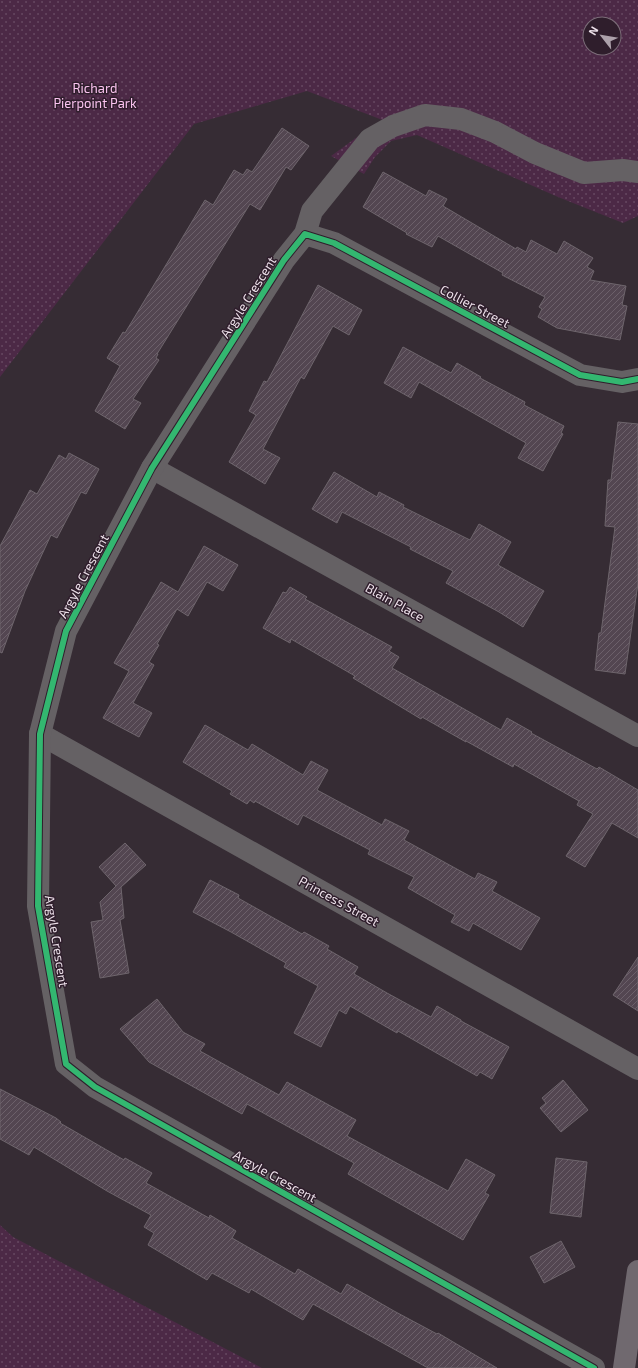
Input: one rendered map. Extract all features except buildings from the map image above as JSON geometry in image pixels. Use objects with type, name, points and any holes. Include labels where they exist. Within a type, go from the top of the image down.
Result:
[{"type":"main road","points":[[624,1368],[638,1271]]},
{"type":"street","points":[[305,234],[312,211],[370,139],[393,126],[425,115],[461,118],[495,132],[535,153],[584,174],[623,170],[638,172]]},
{"type":"street","name":"Collier Street","points":[[305,234],[334,243],[580,375],[622,382],[638,379]]},
{"type":"street","name":"Argyle Crescent","points":[[305,234],[284,260],[152,468],[66,631],[40,734],[38,906],[66,1064],[94,1087],[594,1368]]},
{"type":"street","name":"Blain Place","points":[[152,468],[638,736]]},
{"type":"street","name":"Princess Street","points":[[40,734],[638,1069]]},
{"type":"green space","name":"Richard Pierpoint Park","points":[[0,0],[638,0],[638,216],[623,223],[558,197],[417,135],[391,141],[375,157],[364,174],[331,156],[364,132],[385,121],[307,91],[194,124],[0,377]]},
{"type":"green space","points":[[0,1225],[13,1237],[262,1368],[0,1368]]},
{"type":"cycle path","points":[[594,1368],[95,1087],[66,1064],[38,906],[40,734],[66,631],[152,468],[284,260],[305,234],[334,243],[580,375],[622,382],[638,379]]}]
